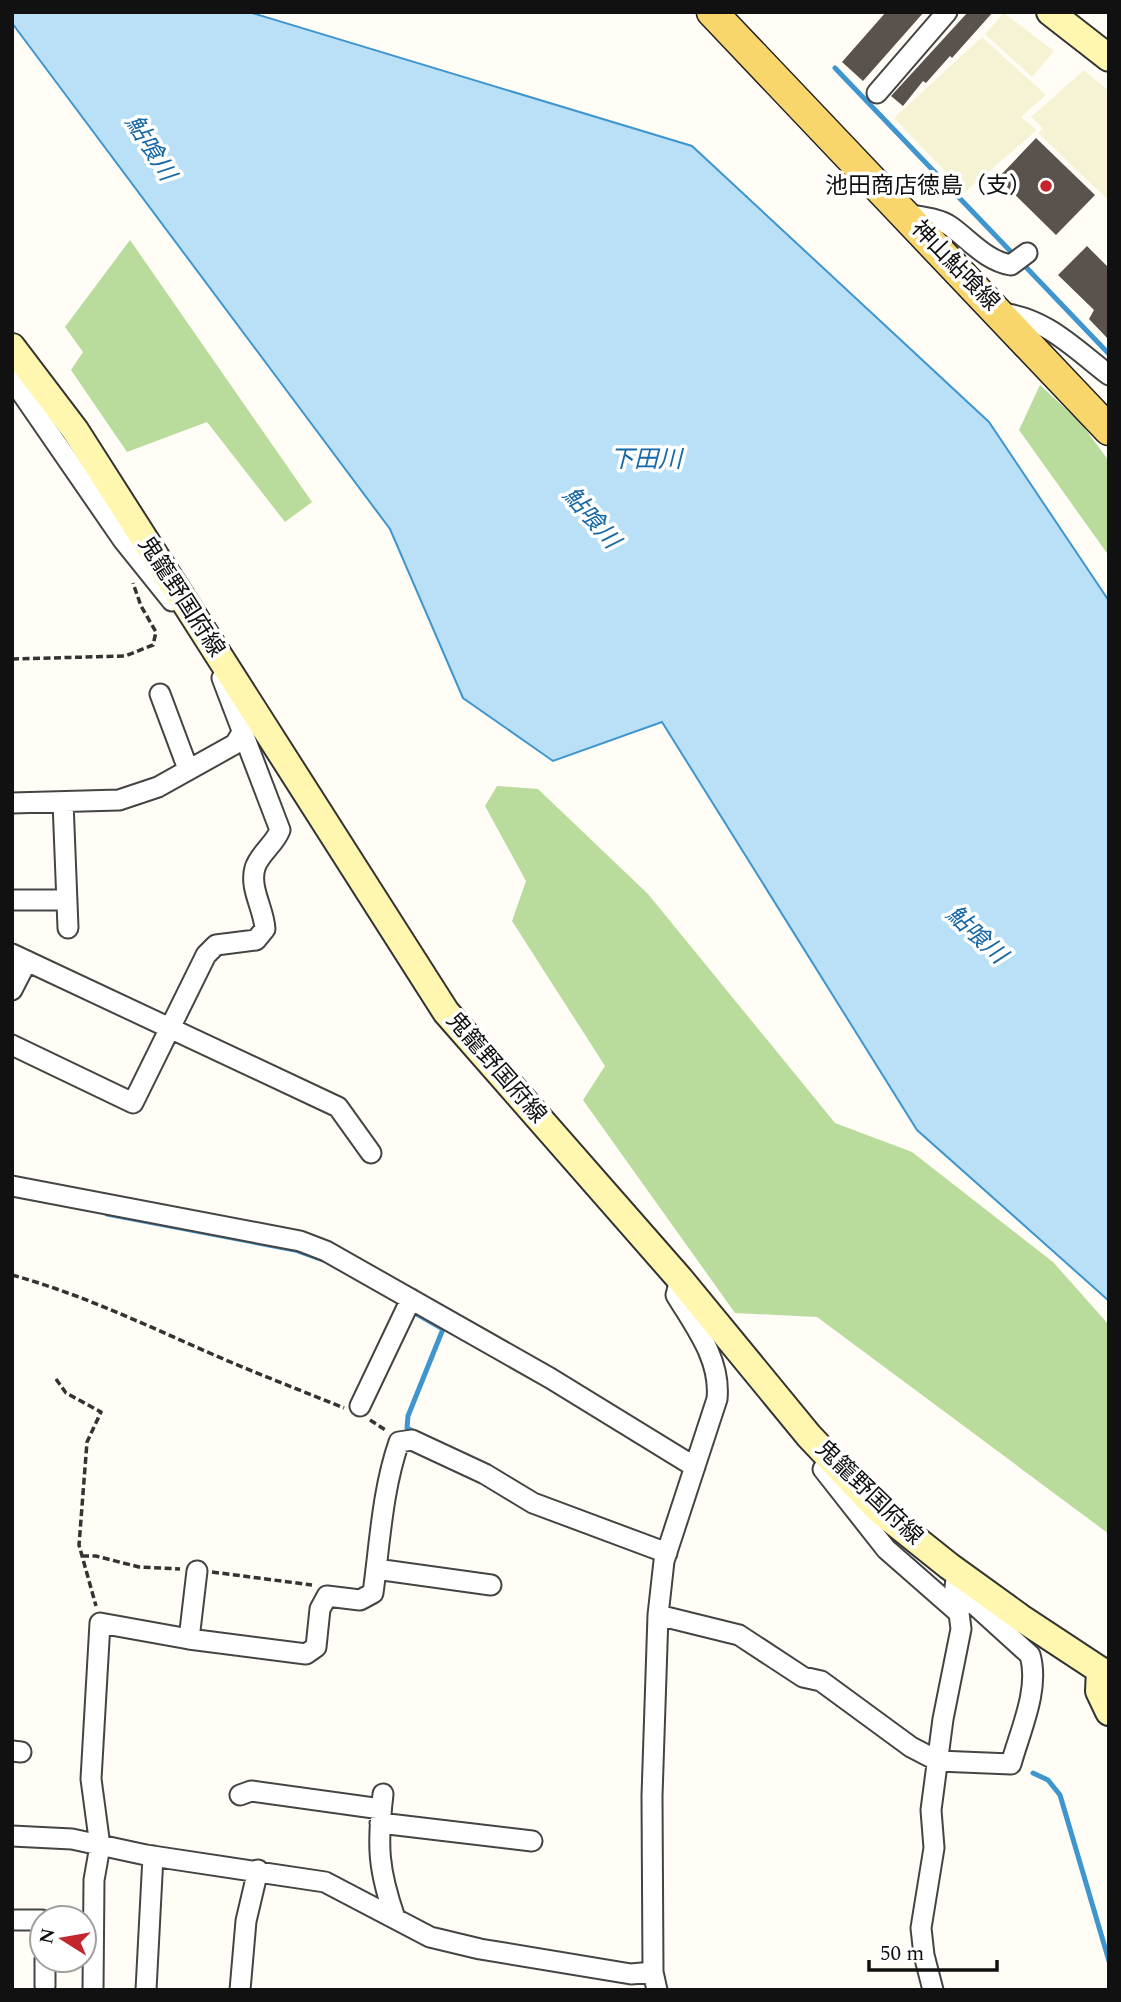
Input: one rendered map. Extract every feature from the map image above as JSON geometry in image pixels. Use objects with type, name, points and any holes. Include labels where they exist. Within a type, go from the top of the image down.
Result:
[{"type":"main road","name":"神山鮎喰線","points":[[712,12],[903,214],[1098,410],[1109,430]]},
{"type":"main road","points":[[1050,12],[1107,52]]},
{"type":"main road","name":"鬼籠野国府線","points":[[12,347],[75,430],[446,1012],[680,1279],[804,1430],[879,1510],[957,1572],[1104,1673]]},
{"type":"main road","points":[[1104,1673],[1099,1690],[1109,1712]]},
{"type":"street","points":[[877,93],[947,12]]},
{"type":"street","points":[[903,214],[948,224],[992,258],[1011,265],[1027,253]]},
{"type":"street","points":[[1000,313],[1021,315],[1046,325],[1109,375]]},
{"type":"street","points":[[12,379],[123,540],[193,627],[210,641],[208,654],[228,689],[280,830],[276,841],[255,866],[253,886],[264,915],[265,929],[256,940],[216,945],[206,955],[133,1103],[12,1045]]},
{"type":"street","points":[[159,694],[188,769]]},
{"type":"street","points":[[12,803],[119,800],[158,787],[235,744],[243,731]]},
{"type":"street","points":[[63,802],[68,928]]},
{"type":"street","points":[[12,900],[67,900]]},
{"type":"street","points":[[12,990],[20,957],[338,1107],[371,1153]]},
{"type":"street","points":[[12,1185],[300,1241],[326,1251],[550,1378],[695,1467]]},
{"type":"street","points":[[12,1836],[72,1839],[153,1856],[325,1882],[430,1937],[631,1974],[655,1981],[652,1796],[658,1615],[667,1553],[717,1399],[719,1378],[711,1357],[676,1295],[680,1279]]},
{"type":"street","points":[[359,1411],[411,1299]]},
{"type":"street","points":[[804,1430],[804,1449],[836,1482],[886,1549],[959,1613],[961,1629],[931,1810],[934,1848],[921,1928],[923,1955],[933,1990]]},
{"type":"street","points":[[91,1904],[100,1846],[91,1779],[100,1623],[189,1639],[306,1654],[316,1647],[320,1609],[327,1596],[360,1601],[373,1593],[382,1518],[399,1442],[412,1440],[485,1474],[533,1503],[667,1553]]},
{"type":"street","points":[[376,1569],[491,1585]]},
{"type":"street","points":[[189,1639],[198,1571]]},
{"type":"street","points":[[658,1615],[739,1635],[803,1676],[821,1681],[911,1747],[937,1761],[1011,1764],[1029,1702],[1034,1669],[1030,1656],[955,1587],[957,1572]]},
{"type":"street","points":[[240,1795],[251,1791],[381,1809],[532,1841]]},
{"type":"street","points":[[381,1809],[378,1842],[381,1879],[395,1918]]},
{"type":"street","points":[[146,1990],[153,1856]]},
{"type":"street","points":[[240,1990],[246,1921],[258,1870]]},
{"type":"street","points":[[45,1974],[45,1986]]},
{"type":"path","points":[[12,659],[125,656],[153,645],[156,632],[141,606],[130,575]]},
{"type":"path","points":[[12,1275],[63,1289],[133,1317],[195,1347],[359,1411],[399,1442]]},
{"type":"path","points":[[56,1379],[66,1393],[100,1412],[87,1443],[79,1545],[100,1623]]},
{"type":"shaded area","points":[[1004,13],[1054,51],[1032,77],[985,34]]},
{"type":"shaded area","points":[[982,37],[1046,95],[1021,117],[1037,130],[965,192],[894,118]]},
{"type":"shaded area","points":[[1084,70],[1109,91],[1109,201],[1038,133],[1043,128],[1031,117]]},
{"type":"green space","points":[[130,240],[312,502],[285,522],[207,422],[127,452],[71,370],[83,352],[65,327]]},
{"type":"green space","points":[[1040,385],[1080,422],[1109,461],[1109,556],[1019,430]]},
{"type":"green space","points":[[497,786],[538,789],[648,894],[835,1123],[912,1152],[1053,1262],[1109,1325],[1109,1534],[817,1317],[735,1313],[583,1100],[605,1066],[512,921],[526,881],[485,806]]},
{"type":"water","name":"下田川","points":[[12,12],[249,12],[692,146],[989,422],[1109,601],[1109,1301],[917,1130],[662,722],[553,761],[463,698],[390,529],[12,23]]},
{"type":"building","points":[[886,12],[924,12],[863,81],[842,62]]},
{"type":"building","points":[[968,12],[993,12],[952,58],[950,56],[926,83],[923,81],[903,106],[891,96]]},
{"type":"building","name":"池田商店徳島（支）","points":[[1036,138],[1095,195],[1056,235],[998,178]]},
{"type":"building","points":[[1087,246],[1109,268],[1109,340],[1089,319],[1094,310],[1058,275]]},
{"type":"waterway","points":[[835,68],[1015,256]]},
{"type":"waterway","points":[[1022,263],[1109,354]]},
{"type":"waterway","points":[[107,1214],[295,1250],[323,1260]]},
{"type":"waterway","points":[[415,1313],[443,1329],[408,1416],[407,1428],[416,1433]]},
{"type":"waterway","points":[[1033,1773],[1048,1780],[1060,1795],[1109,1961]]},
{"type":"place","name":"池田商店徳島（支）","points":[[1046,186]]},
{"type":"water label","name":"鮎喰川","points":[[150,148]]},
{"type":"water label","name":"鮎喰川","points":[[591,518]]},
{"type":"water label","name":"鮎喰川","points":[[976,935]]}]
